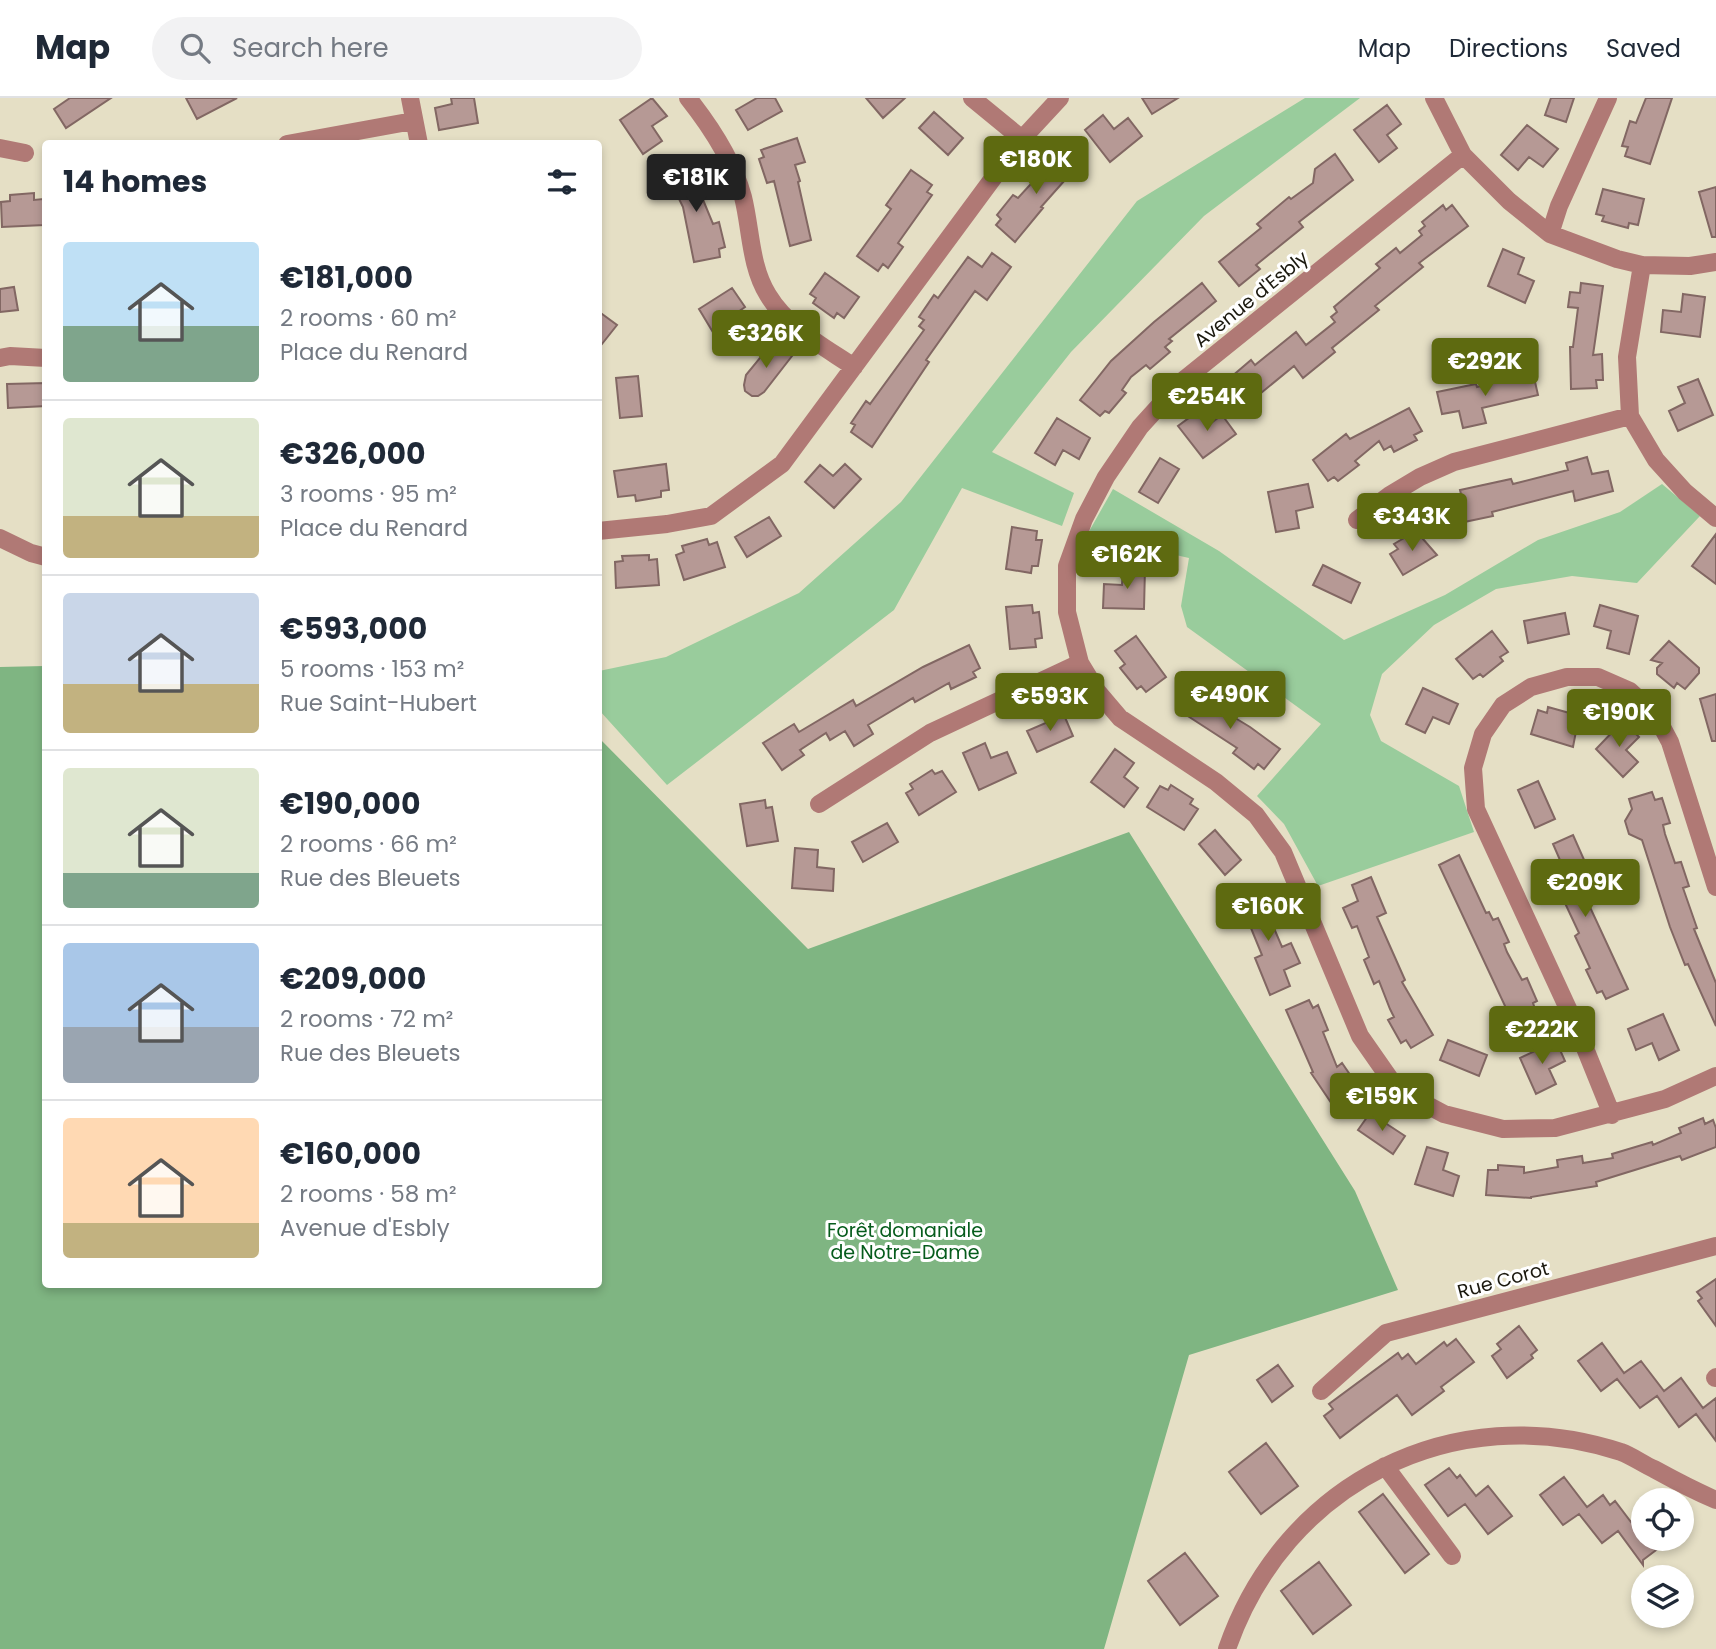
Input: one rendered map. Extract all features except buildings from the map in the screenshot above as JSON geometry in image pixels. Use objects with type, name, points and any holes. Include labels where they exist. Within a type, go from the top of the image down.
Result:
[{"type":"street","points":[[410,98],[418,140]]},
{"type":"street","points":[[688,98],[724,151],[742,195],[757,272],[767,294],[798,329],[854,367]]},
{"type":"street","points":[[972,98],[1022,139]]},
{"type":"street","points":[[602,531],[667,524],[710,516],[782,464],[1022,139],[1060,98]]},
{"type":"street","points":[[1434,98],[1463,155],[1509,201],[1549,234],[1642,265],[1690,266],[1716,262]]},
{"type":"street","points":[[1549,234],[1608,98]]},
{"type":"street","points":[[309,140],[413,121]]},
{"type":"street","points":[[0,148],[25,153]]},
{"type":"street","name":"Avenue d'Esbly","points":[[1463,155],[1180,383],[1140,427],[1106,477],[1084,519],[1067,566],[1067,612],[1080,663],[1097,691],[1120,718],[1216,782],[1256,815],[1283,852],[1360,1036],[1397,1089],[1444,1114],[1503,1129],[1555,1128],[1665,1099],[1716,1076]]},
{"type":"street","points":[[1642,265],[1627,357],[1630,416],[1656,460],[1685,492],[1716,518]]},
{"type":"street","points":[[0,358],[42,358]]},
{"type":"street","points":[[1357,520],[1420,477],[1454,462],[1630,416]]},
{"type":"street","points":[[0,538],[42,556]]},
{"type":"street","points":[[819,804],[930,733],[1080,663]]},
{"type":"street","points":[[1612,1115],[1576,1026],[1476,809],[1473,768],[1483,734],[1503,705],[1531,687],[1567,677],[1598,677],[1630,691],[1655,714],[1670,742],[1716,887]]},
{"type":"street","name":"Rue Corot","points":[[1321,1391],[1386,1333],[1714,1249]]},
{"type":"street","points":[[1227,1649],[1233,1630],[1266,1571],[1304,1522],[1340,1491],[1385,1466],[1428,1447],[1477,1438],[1525,1434],[1572,1440],[1623,1453],[1716,1500]]},
{"type":"street","points":[[1385,1466],[1452,1556]]},
{"type":"green space","points":[[1305,98],[1360,98],[1204,216],[1071,352],[992,452],[1074,493],[1062,526],[962,488],[894,610],[667,785],[602,713],[602,670],[666,657],[799,593],[901,502],[1137,201]]},
{"type":"green space","points":[[1662,484],[1700,516],[1637,583],[1572,576],[1496,589],[1434,625],[1382,674],[1370,715],[1381,741],[1459,786],[1474,832],[1318,886],[1284,824],[1257,796],[1321,724],[1187,627],[1181,606],[1189,558],[1087,535],[1113,489],[1219,551],[1344,640],[1445,595],[1538,540],[1620,512]]},
{"type":"green space","name":"Forêt domaniale de Notre-Dame","points":[[42,666],[42,1288],[602,1288],[602,741],[808,949],[1129,832],[1355,1191],[1398,1290],[1189,1355],[1104,1649],[0,1649],[0,667]]}]
